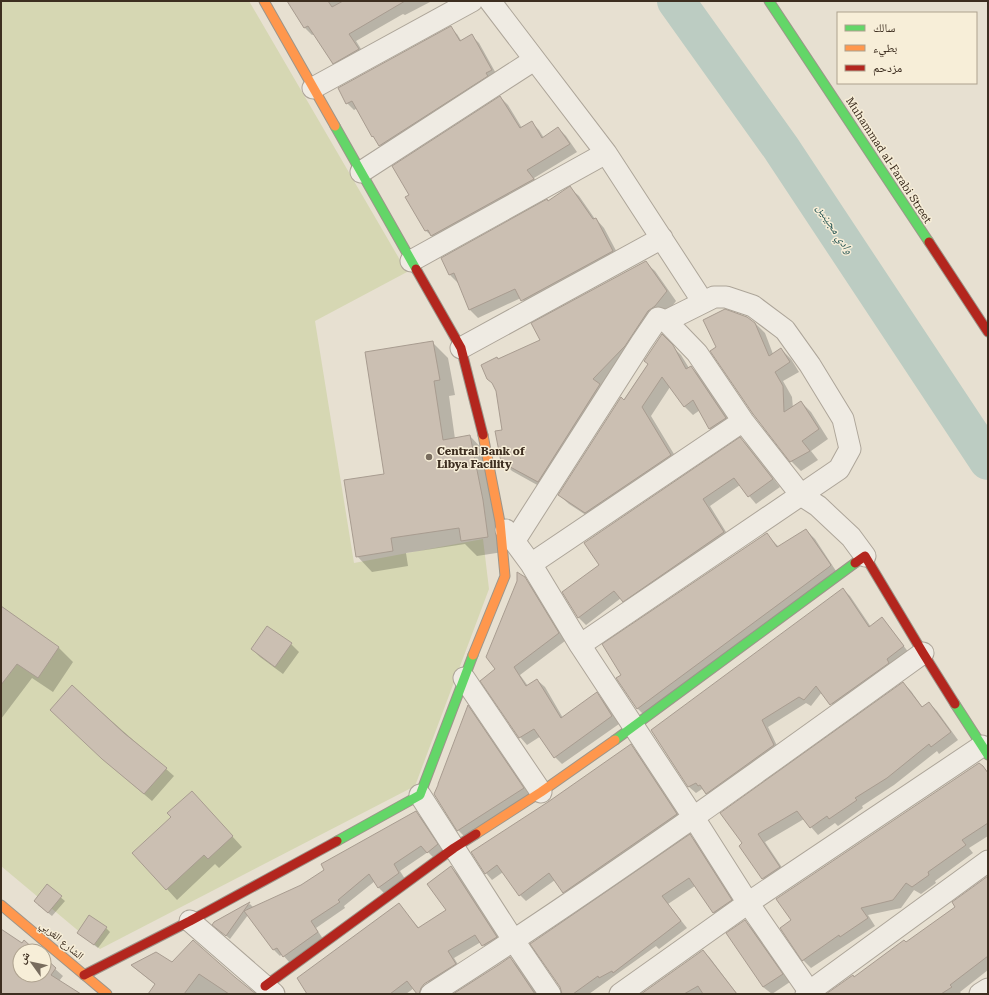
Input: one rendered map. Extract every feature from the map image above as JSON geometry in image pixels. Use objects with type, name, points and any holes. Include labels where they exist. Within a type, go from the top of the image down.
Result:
[{"type":"main road","points":[[84,975],[190,921],[420,795],[464,678],[505,576],[500,522],[484,440],[461,348],[264,1]]},
{"type":"main road","name":"Muhammad al-Farabi Street","points":[[770,1],[988,332]]},
{"type":"main road","points":[[270,990],[454,848],[541,792],[634,727],[865,556],[923,653],[985,751]]},
{"type":"main road","name":"الشارع الغربي","points":[[1,905],[107,994]]},
{"type":"street","points":[[313,88],[472,1]]},
{"type":"street","points":[[490,1],[606,153],[703,302]]},
{"type":"street","points":[[361,172],[534,60]]},
{"type":"street","points":[[412,261],[606,153]]},
{"type":"street","points":[[461,348],[662,238]]},
{"type":"street","points":[[580,645],[839,469],[850,449],[843,419],[810,365],[784,330],[753,306],[726,297],[714,297],[666,321]]},
{"type":"street","points":[[514,540],[658,318],[666,321],[697,353],[743,421],[801,495],[818,506],[851,537],[865,556]]},
{"type":"street","points":[[531,564],[743,421]]},
{"type":"street","points":[[500,522],[531,564],[580,645],[748,903],[809,993],[988,861]]},
{"type":"street","points":[[431,994],[514,941],[694,818],[923,653]]},
{"type":"street","points":[[464,678],[541,792]]},
{"type":"street","points":[[620,994],[748,903],[985,751]]},
{"type":"street","points":[[420,795],[550,994]]},
{"type":"street","points":[[190,921],[270,990]]},
{"type":"street","points":[[980,994],[988,989]]},
{"type":"green space","points":[[1,1],[249,1],[407,272],[315,321],[354,563],[483,539],[489,589],[415,786],[100,949],[1,866]]},
{"type":"building","points":[[287,1],[328,1],[332,7],[343,1],[405,1],[349,34],[359,49],[333,64],[308,26],[304,28]]},
{"type":"building","points":[[451,26],[460,41],[472,34],[492,70],[486,73],[488,76],[379,146],[373,136],[372,137],[352,101],[346,104],[338,88]]},
{"type":"building","points":[[500,96],[520,128],[532,121],[542,138],[558,127],[570,144],[527,170],[534,179],[431,236],[428,230],[425,231],[405,197],[409,195],[392,166]]},
{"type":"building","points":[[570,186],[593,219],[596,218],[613,251],[521,301],[515,289],[469,310],[454,273],[449,275],[441,258],[547,199],[548,201]]},
{"type":"building","points":[[646,261],[667,291],[655,306],[648,311],[625,346],[593,379],[600,384],[538,482],[501,462],[495,431],[502,430],[496,391],[492,383],[487,379],[481,365],[540,340],[531,323]]},
{"type":"building","points":[[725,309],[747,317],[755,323],[769,356],[781,348],[790,362],[775,372],[783,386],[784,412],[801,401],[819,429],[802,441],[810,451],[790,462],[753,414],[710,351],[716,347],[703,320]]},
{"type":"building","points":[[662,334],[673,345],[686,369],[691,366],[726,418],[709,429],[693,400],[684,407],[662,377],[642,407],[671,455],[585,513],[558,495],[621,397],[624,400],[648,364],[644,361]]},
{"type":"building","name":"Central Bank of Libya Facility","points":[[433,341],[440,380],[434,381],[443,440],[470,435],[483,500],[488,537],[461,541],[459,528],[391,538],[393,551],[356,557],[344,480],[384,474],[365,352]]},
{"type":"building","points":[[740,437],[773,479],[748,497],[734,478],[703,499],[724,532],[623,602],[614,591],[578,618],[562,592],[599,565],[584,543]]},
{"type":"building","points":[[806,529],[831,565],[637,709],[616,678],[621,675],[602,644],[767,533],[777,547]]},
{"type":"building","points":[[517,572],[525,577],[559,633],[514,667],[526,686],[537,679],[561,718],[597,692],[612,716],[554,758],[534,729],[519,738],[480,681],[495,669],[486,657],[517,581]]},
{"type":"building","points":[[843,588],[869,627],[882,617],[904,646],[887,659],[889,663],[830,705],[816,686],[804,700],[799,697],[762,720],[774,745],[706,794],[700,785],[698,786],[696,783],[688,787],[651,730]]},
{"type":"building","points":[[1,606],[59,647],[38,678],[17,664],[1,685]]},
{"type":"building","points":[[267,626],[292,643],[275,667],[251,649]]},
{"type":"building","points":[[903,682],[922,707],[929,702],[951,732],[931,747],[929,744],[887,778],[855,798],[857,800],[829,819],[827,816],[810,828],[797,811],[758,834],[780,867],[762,879],[739,846],[742,843],[720,813]]},
{"type":"building","points":[[72,685],[124,733],[167,768],[144,794],[102,759],[50,710]]},
{"type":"building","points":[[468,705],[524,788],[457,831],[434,794]]},
{"type":"building","points":[[631,744],[677,814],[563,893],[549,873],[519,896],[497,865],[485,874],[471,852],[548,802]]},
{"type":"building","points":[[979,763],[988,773],[988,823],[962,840],[966,845],[928,872],[929,875],[912,887],[906,883],[893,900],[861,908],[868,918],[840,937],[839,935],[802,961],[780,928],[791,920],[776,899]]},
{"type":"building","points":[[192,791],[233,836],[208,859],[204,855],[166,890],[132,853],[171,817],[167,813]]},
{"type":"building","points":[[416,811],[438,844],[427,853],[421,846],[394,864],[399,873],[378,888],[369,874],[338,900],[340,902],[311,921],[318,932],[283,957],[277,948],[273,950],[244,911],[301,885],[324,870],[321,864]]},
{"type":"building","points":[[690,834],[732,900],[713,913],[689,878],[662,896],[681,921],[613,973],[612,971],[599,978],[598,976],[573,994],[562,994],[560,987],[530,944]]},
{"type":"building","points":[[451,866],[497,937],[482,946],[475,935],[448,951],[456,964],[424,984],[419,994],[417,994],[407,981],[390,994],[307,994],[297,978],[399,903],[418,928],[446,910],[427,884]]},
{"type":"building","points":[[988,876],[988,956],[950,985],[952,987],[941,994],[826,994],[853,975],[854,977],[904,940],[906,942],[955,907],[952,902]]},
{"type":"building","points":[[47,884],[62,896],[48,913],[34,901]]},
{"type":"building","points":[[250,902],[226,936],[212,925],[214,922]]},
{"type":"building","points":[[89,915],[107,927],[94,945],[77,933]]},
{"type":"building","points":[[745,920],[783,974],[763,987],[726,933]]},
{"type":"building","points":[[1,929],[22,943],[12,943],[12,983],[52,983],[52,976],[81,994],[1,994]]},
{"type":"building","points":[[193,940],[256,994],[229,994],[199,974],[184,994],[148,994],[155,984],[131,965],[156,952],[172,962]]},
{"type":"building","points":[[703,950],[737,994],[703,994],[698,986],[684,994],[641,994]]},
{"type":"building","points":[[510,957],[535,994],[453,994],[500,964]]},
{"type":"building","points":[[52,964],[56,968],[52,974]]},
{"type":"waterway","name":"وادي مجينين","points":[[676,1],[781,148],[988,461]]},
{"type":"traffic: fast","points":[[769,1],[929,242]]},
{"type":"traffic: fast","points":[[335,126],[416,269]]},
{"type":"traffic: fast","points":[[615,740],[855,563]]},
{"type":"traffic: fast","points":[[337,841],[420,795],[473,655]]},
{"type":"traffic: fast","points":[[955,704],[988,755]]},
{"type":"traffic: slow","points":[[264,1],[335,126]]},
{"type":"traffic: slow","points":[[473,655],[505,576],[500,522],[483,435]]},
{"type":"traffic: slow","points":[[476,834],[541,792],[615,740]]},
{"type":"traffic: slow","points":[[1,905],[107,994]]},
{"type":"traffic: jam","points":[[929,242],[988,332]]},
{"type":"traffic: jam","points":[[416,269],[461,348],[483,435]]},
{"type":"traffic: jam","points":[[855,563],[865,556],[955,704]]},
{"type":"traffic: jam","points":[[265,986],[454,848],[476,834]]},
{"type":"traffic: jam","points":[[84,975],[190,921],[337,841]]},
{"type":"place","name":"Central Bank of Libya Facility","points":[[429,457]]}]
